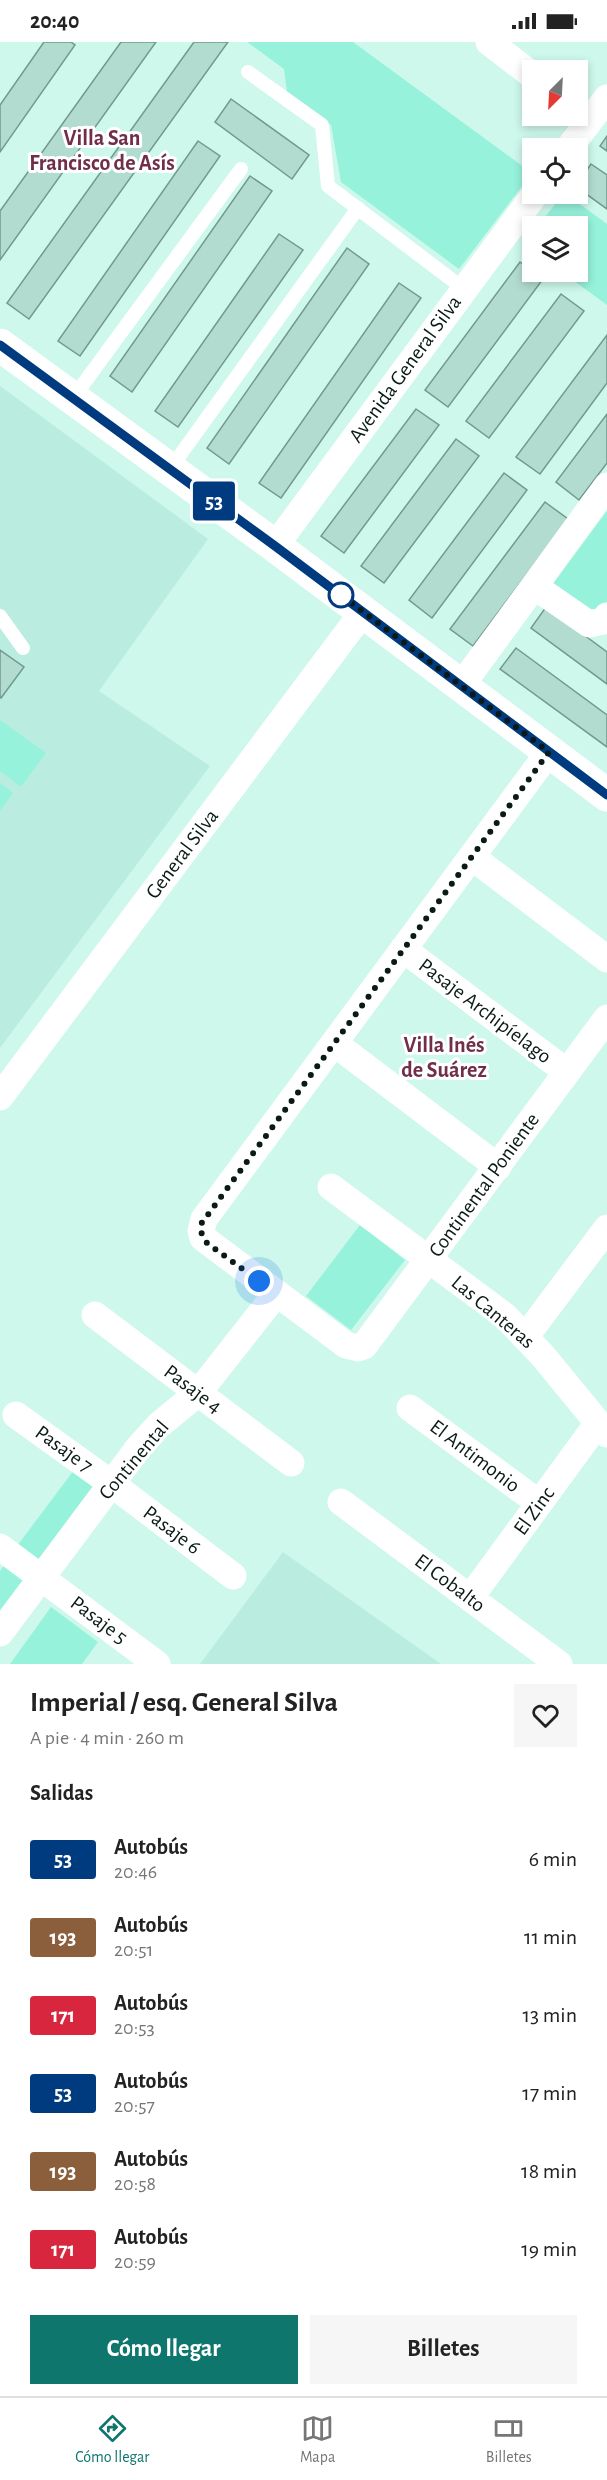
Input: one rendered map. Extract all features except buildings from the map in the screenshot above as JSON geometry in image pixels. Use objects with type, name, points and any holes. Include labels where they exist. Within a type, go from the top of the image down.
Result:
[{"type":"street","points":[[489,42],[522,67]]},
{"type":"street","points":[[588,111],[607,98]]},
{"type":"street","name":"Avenida General Silva","points":[[275,546],[528,204]]},
{"type":"street","points":[[0,345],[275,546],[607,795]]},
{"type":"street","points":[[461,686],[606,489]]},
{"type":"street","points":[[534,586],[589,624],[603,621],[607,616]]},
{"type":"street","name":"General Silva","points":[[0,1097],[363,612]]},
{"type":"street","points":[[276,1293],[207,1243],[201,1232],[204,1219],[549,752]]},
{"type":"street","points":[[472,856],[607,959]]},
{"type":"street","name":"Pasaje Archipíelago","points":[[403,950],[567,1072]]},
{"type":"street","name":"Continental Poniente","points":[[276,1293],[346,1345],[358,1348],[369,1341],[607,1018]]},
{"type":"street","points":[[334,1043],[498,1167]]},
{"type":"street","name":"Las Canteras","points":[[331,1187],[505,1316],[526,1336],[602,1429]]},
{"type":"street","points":[[526,1336],[602,1244]]},
{"type":"street","name":"Continental","points":[[0,1633],[149,1436],[198,1393],[276,1293]]},
{"type":"street","name":"Pasaje 4","points":[[94,1316],[291,1463]]},
{"type":"street","name":"El Antimonio","points":[[410,1408],[539,1503]]},
{"type":"street","name":"Pasaje 7","points":[[16,1415],[112,1484]]},
{"type":"street","name":"El Zinc","points":[[470,1598],[539,1503],[602,1429]]},
{"type":"street","name":"Pasaje 6","points":[[112,1484],[233,1576]]},
{"type":"street","name":"El Cobalto","points":[[341,1502],[559,1664]]},
{"type":"street","name":"Pasaje 5","points":[[0,1547],[157,1664]]},
{"type":"lane","points":[[248,72],[322,125],[328,186],[464,289]]},
{"type":"lane","points":[[73,398],[241,169]]},
{"type":"lane","points":[[171,469],[358,208]]},
{"type":"lane","points":[[0,616],[23,648]]},
{"type":"shaded area","points":[[0,386],[208,539],[99,691],[210,766],[0,1048]]},
{"type":"shaded area","points":[[283,1552],[441,1664],[200,1664]]},
{"type":"green space","points":[[247,42],[353,42],[522,166],[522,186],[459,269],[341,182],[331,125],[287,92],[284,69]]},
{"type":"green space","points":[[555,204],[580,204],[607,224],[607,305],[576,282],[588,282],[588,216],[546,216]]},
{"type":"green space","points":[[607,511],[607,602],[598,616],[553,584]]},
{"type":"green space","points":[[0,720],[46,753],[21,787],[0,771]]},
{"type":"green space","points":[[0,783],[13,793],[0,811]]},
{"type":"green space","points":[[360,1225],[405,1260],[351,1330],[306,1296]]},
{"type":"green space","points":[[77,1466],[99,1483],[40,1562],[17,1546]]},
{"type":"green space","points":[[5,1564],[26,1579],[0,1615],[0,1571]]},
{"type":"green space","points":[[51,1607],[98,1642],[82,1664],[10,1664]]},
{"type":"bus line","name":"53","points":[[0,345],[275,546],[607,795]]},
{"type":"district","name":"Villa San Francisco de Asís","points":[[102,150]]},
{"type":"district","name":"Villa Inés de Suárez","points":[[444,1058]]},
{"type":"route","points":[[259,1281],[207,1243],[201,1232],[201,1224],[549,752],[341,595]]}]
